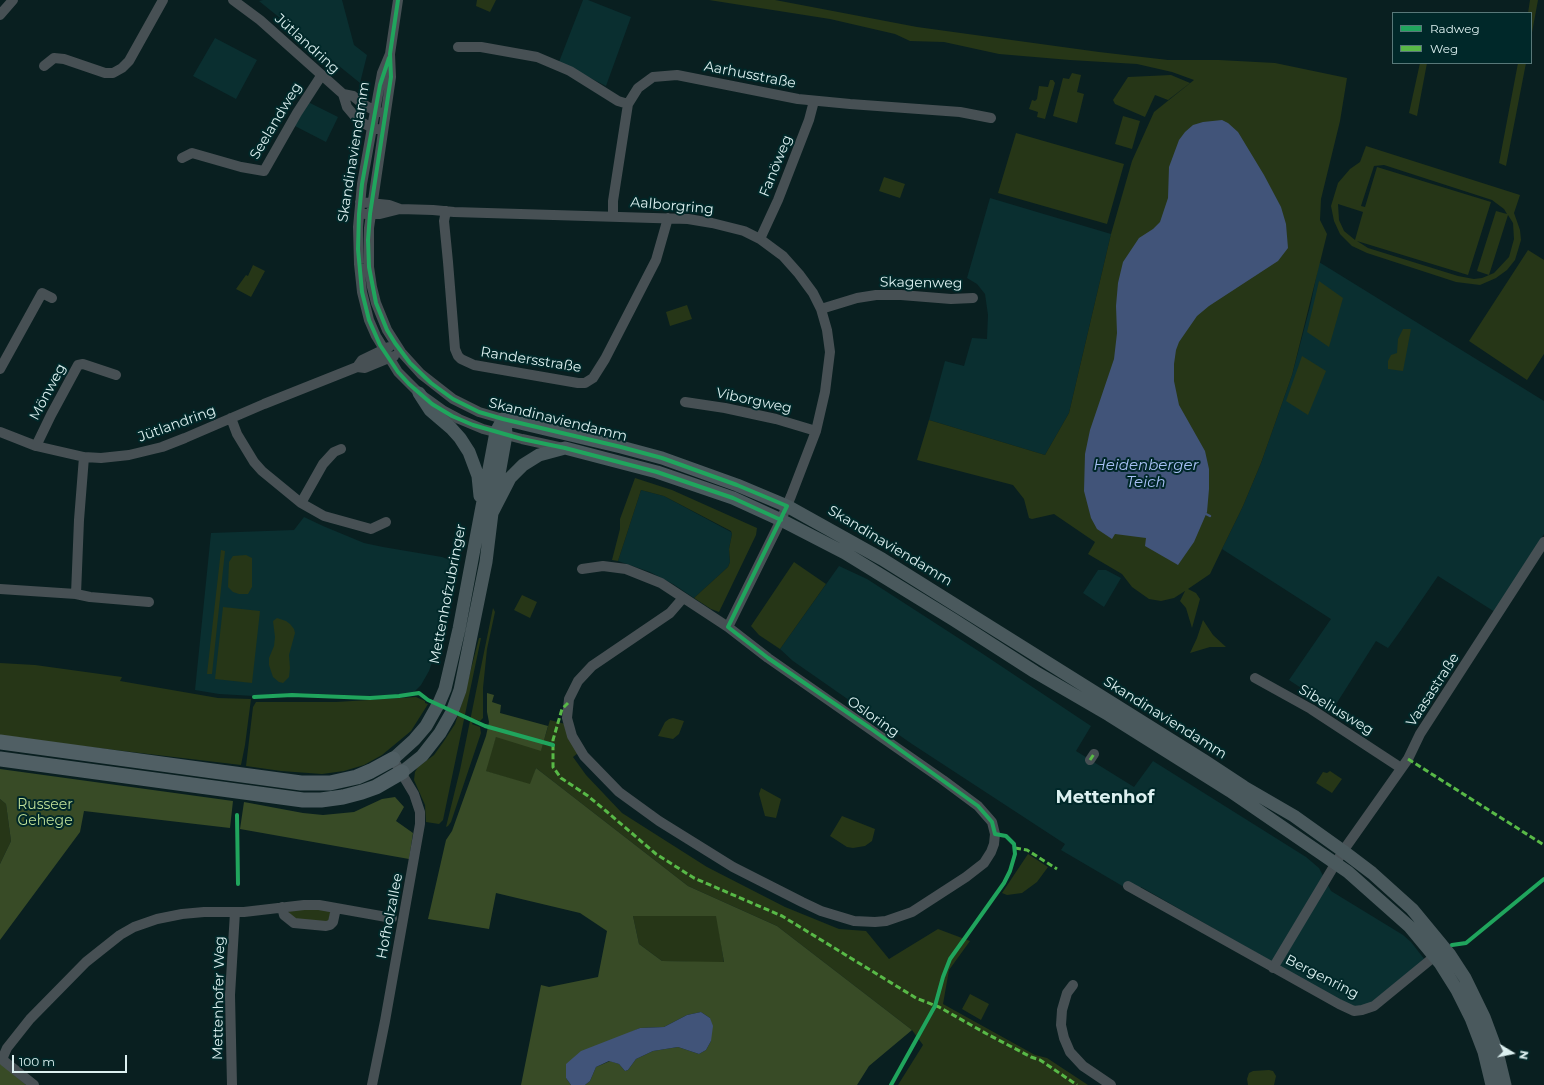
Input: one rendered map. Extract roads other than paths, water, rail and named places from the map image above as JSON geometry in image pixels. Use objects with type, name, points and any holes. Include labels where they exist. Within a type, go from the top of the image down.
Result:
[{"type":"highway","points":[[0,742],[301,783],[330,783],[357,777],[392,759]]},
{"type":"highway","points":[[0,759],[303,800],[321,800],[344,797],[362,792],[376,787],[402,772]]},
{"type":"main road","points":[[419,393],[430,410],[451,428],[469,452],[478,476],[486,511]]},
{"type":"main road","name":"Mettenhofzubringer","points":[[392,759],[414,740],[426,726],[437,707],[444,689],[456,644],[486,511],[504,420]]},
{"type":"main road","name":"Skandinaviendamm","points":[[504,420],[662,458],[724,480],[787,506],[896,567],[1244,787],[1294,816],[1372,873],[1412,909],[1450,955],[1476,999],[1487,1024],[1497,1052],[1504,1085]]},
{"type":"main road","name":"Skandinaviendamm","points":[[486,511],[510,478],[523,465],[539,455],[565,448],[657,472],[733,498],[781,520],[851,557],[1035,672],[1134,730],[1230,791],[1336,864],[1396,914],[1416,933],[1435,956],[1457,990],[1471,1018],[1484,1052],[1492,1085]]},
{"type":"main road","name":"Mettenhofzubringer","points":[[402,772],[422,756],[434,742],[446,723],[456,701],[464,672],[486,562],[486,511]]},
{"type":"street","points":[[0,15],[13,0]]},
{"type":"street","points":[[44,66],[54,58],[64,59],[105,73],[113,73],[122,68],[129,61],[163,0]]},
{"type":"street","name":"Jütlandring","points":[[233,0],[260,20],[321,76],[343,94],[353,96],[375,111],[385,113]]},
{"type":"street","name":"Skandinaviendamm","points":[[398,0],[390,54],[391,75],[370,214],[368,254],[372,287],[382,317],[398,347],[421,374],[453,399],[479,412],[504,420]]},
{"type":"street","points":[[458,47],[481,47],[537,57],[566,69],[618,101],[628,104]]},
{"type":"street","name":"Skandinaviendamm","points":[[390,54],[382,73],[359,214],[358,249],[362,292],[369,320],[386,354],[398,372],[432,404],[452,416],[473,425],[501,434],[565,448]]},
{"type":"street","name":"Aarhusstraße","points":[[613,216],[613,201],[628,104],[638,88],[653,77],[677,75],[769,94],[814,101],[960,112],[991,118]]},
{"type":"street","name":"Seelandweg","points":[[182,158],[192,153],[264,172],[297,113],[321,76]]},
{"type":"street","name":"Jütlandring","points":[[343,94],[347,107],[358,120],[372,128],[383,130]]},
{"type":"street","name":"Fanöweg","points":[[760,240],[778,200],[809,120],[814,101]]},
{"type":"street","name":"Aalborgring","points":[[360,202],[389,205],[400,209]]},
{"type":"street","name":"Aalborgring","points":[[359,214],[384,213],[400,209],[470,213],[688,219],[718,224],[744,231],[783,256],[813,293],[821,309],[829,341],[829,365],[825,392],[816,431],[787,506],[728,627]]},
{"type":"street","name":"Randersstraße","points":[[446,211],[444,221],[455,349],[460,359],[474,365],[571,383],[585,383],[589,381],[600,368],[641,292],[656,260],[668,218]]},
{"type":"street","points":[[0,369],[42,293],[52,298]]},
{"type":"street","name":"Skagenweg","points":[[821,309],[857,298],[876,296],[901,295],[951,299],[973,298]]},
{"type":"street","name":"Jütlandring","points":[[0,432],[36,446],[84,457],[129,455],[162,447],[270,401],[357,367],[362,360],[386,354],[398,347]]},
{"type":"street","name":"Mönweg","points":[[36,446],[78,365],[83,364],[116,375]]},
{"type":"street","name":"Viborgweg","points":[[685,402],[776,418],[816,431]]},
{"type":"street","points":[[231,418],[237,434],[254,462],[262,471],[300,503],[324,516],[365,528],[371,529],[386,522]]},
{"type":"street","points":[[300,503],[323,464],[334,452],[341,449]]},
{"type":"street","points":[[76,594],[79,520],[84,457]]},
{"type":"street","name":"Vaasastraße","points":[[1343,851],[1401,768],[1420,734],[1544,542]]},
{"type":"street","name":"Osloring","points":[[582,569],[610,566],[626,569],[661,583],[728,627],[768,658],[876,732],[978,806],[992,822],[995,834],[991,852],[984,863],[966,878],[912,912],[886,921],[854,921],[802,902],[733,867],[659,821],[619,792],[584,756],[572,736],[567,718],[569,699],[578,681],[592,666],[670,613],[683,598]]},
{"type":"street","points":[[0,589],[76,594],[90,597],[149,602]]},
{"type":"street","name":"Sibeliusweg","points":[[1255,678],[1311,710],[1401,768]]},
{"type":"street","name":"Hofholzallee","points":[[372,1085],[385,1021],[420,824],[419,806],[402,772],[392,759]]},
{"type":"street","name":"Bergenring","points":[[1273,968],[1343,851]]},
{"type":"street","name":"Bergenring","points":[[1128,886],[1273,968],[1354,1011],[1374,1006],[1435,956]]},
{"type":"street","points":[[34,1085],[4,1061],[3,1057],[11,1042],[55,993],[86,962],[120,935],[134,927],[157,919],[194,913],[235,912],[310,904],[392,918]]},
{"type":"street","points":[[282,907],[284,916],[291,922],[296,924],[326,926],[333,922],[336,908]]},
{"type":"street","name":"Mettenhofer Weg","points":[[232,1085],[230,995],[235,912]]},
{"type":"street","points":[[1073,985],[1067,993],[1062,1010],[1061,1025],[1064,1038],[1070,1052],[1083,1066],[1111,1085]]},
{"type":"water","name":"Heidenberger Teich","points":[[1222,120],[1238,132],[1281,207],[1286,224],[1288,248],[1278,261],[1209,306],[1197,316],[1179,342],[1176,350],[1174,381],[1179,405],[1205,451],[1209,469],[1207,512],[1194,542],[1178,565],[1145,546],[1146,538],[1115,534],[1112,539],[1097,529],[1091,518],[1084,491],[1085,454],[1090,430],[1114,359],[1117,333],[1116,306],[1118,283],[1123,262],[1139,238],[1153,229],[1160,222],[1168,198],[1169,167],[1179,140],[1193,125],[1203,122]]},
{"type":"water","points":[[701,1012],[710,1018],[713,1026],[711,1041],[706,1050],[699,1054],[678,1047],[653,1051],[636,1059],[628,1070],[625,1071],[619,1064],[609,1061],[596,1067],[590,1081],[585,1085],[571,1085],[566,1078],[566,1064],[581,1051],[640,1028],[664,1027],[687,1015]]},
{"type":"waterway","points":[[1206,514],[1210,516]]},
{"type":"district","name":"Mettenhof","points":[[1105,798]]},
{"type":"park label","name":"Russeer Gehege","points":[[45,814]]}]
